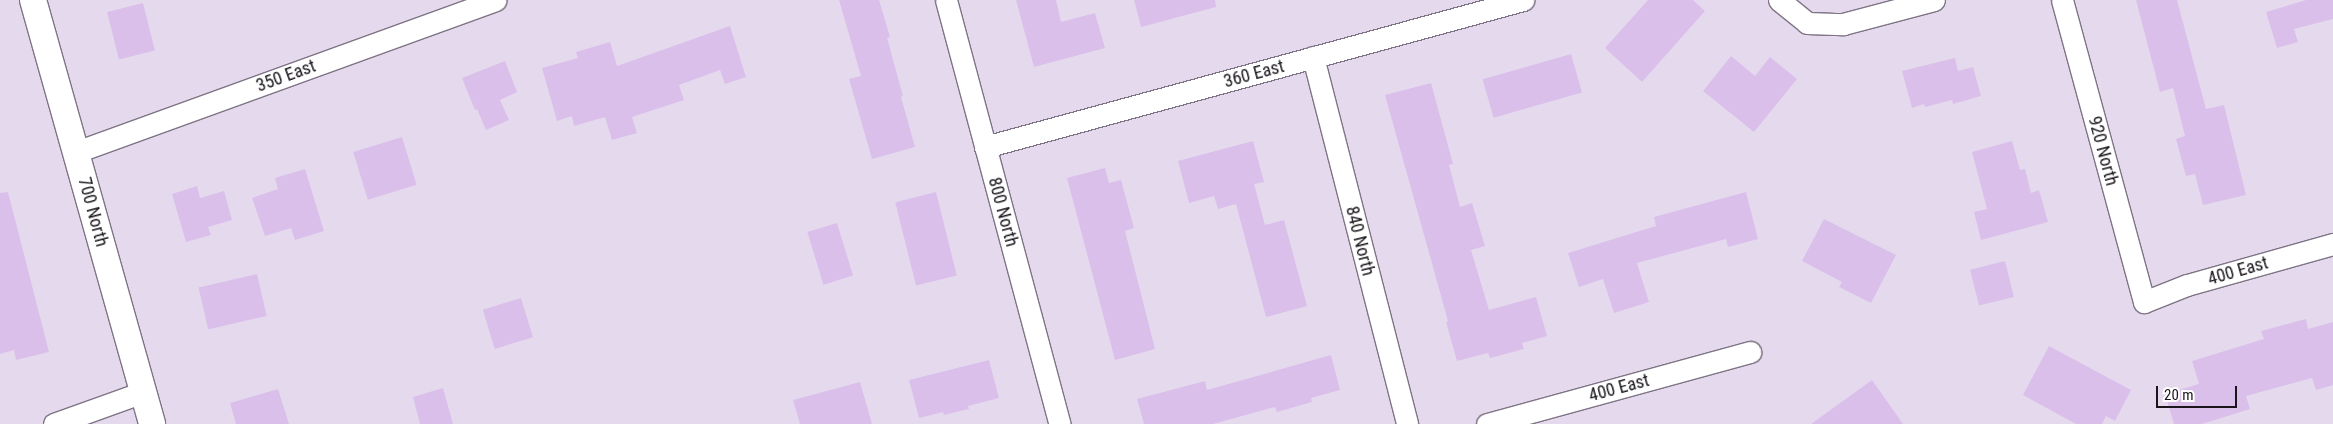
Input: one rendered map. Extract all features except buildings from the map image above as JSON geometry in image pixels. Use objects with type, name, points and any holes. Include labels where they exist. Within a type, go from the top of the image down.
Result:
[{"type":"street","name":"700 North","points":[[34,0],[152,424]]},
{"type":"street","name":"350 East","points":[[76,152],[495,0]]},
{"type":"street","name":"800 North","points":[[946,0],[1060,424]]},
{"type":"street","name":"360 East","points":[[986,147],[1523,0]]},
{"type":"street","points":[[1779,0],[1807,24],[1843,24],[1934,0]]},
{"type":"street","name":"920 North","points":[[2062,0],[2144,302]]},
{"type":"street","name":"840 North","points":[[1313,57],[1407,424]]},
{"type":"street","name":"400 East","points":[[2144,302],[2187,285],[2333,244]]},
{"type":"street","name":"400 East","points":[[1487,424],[1750,352]]},
{"type":"street","points":[[54,424],[143,392]]}]
